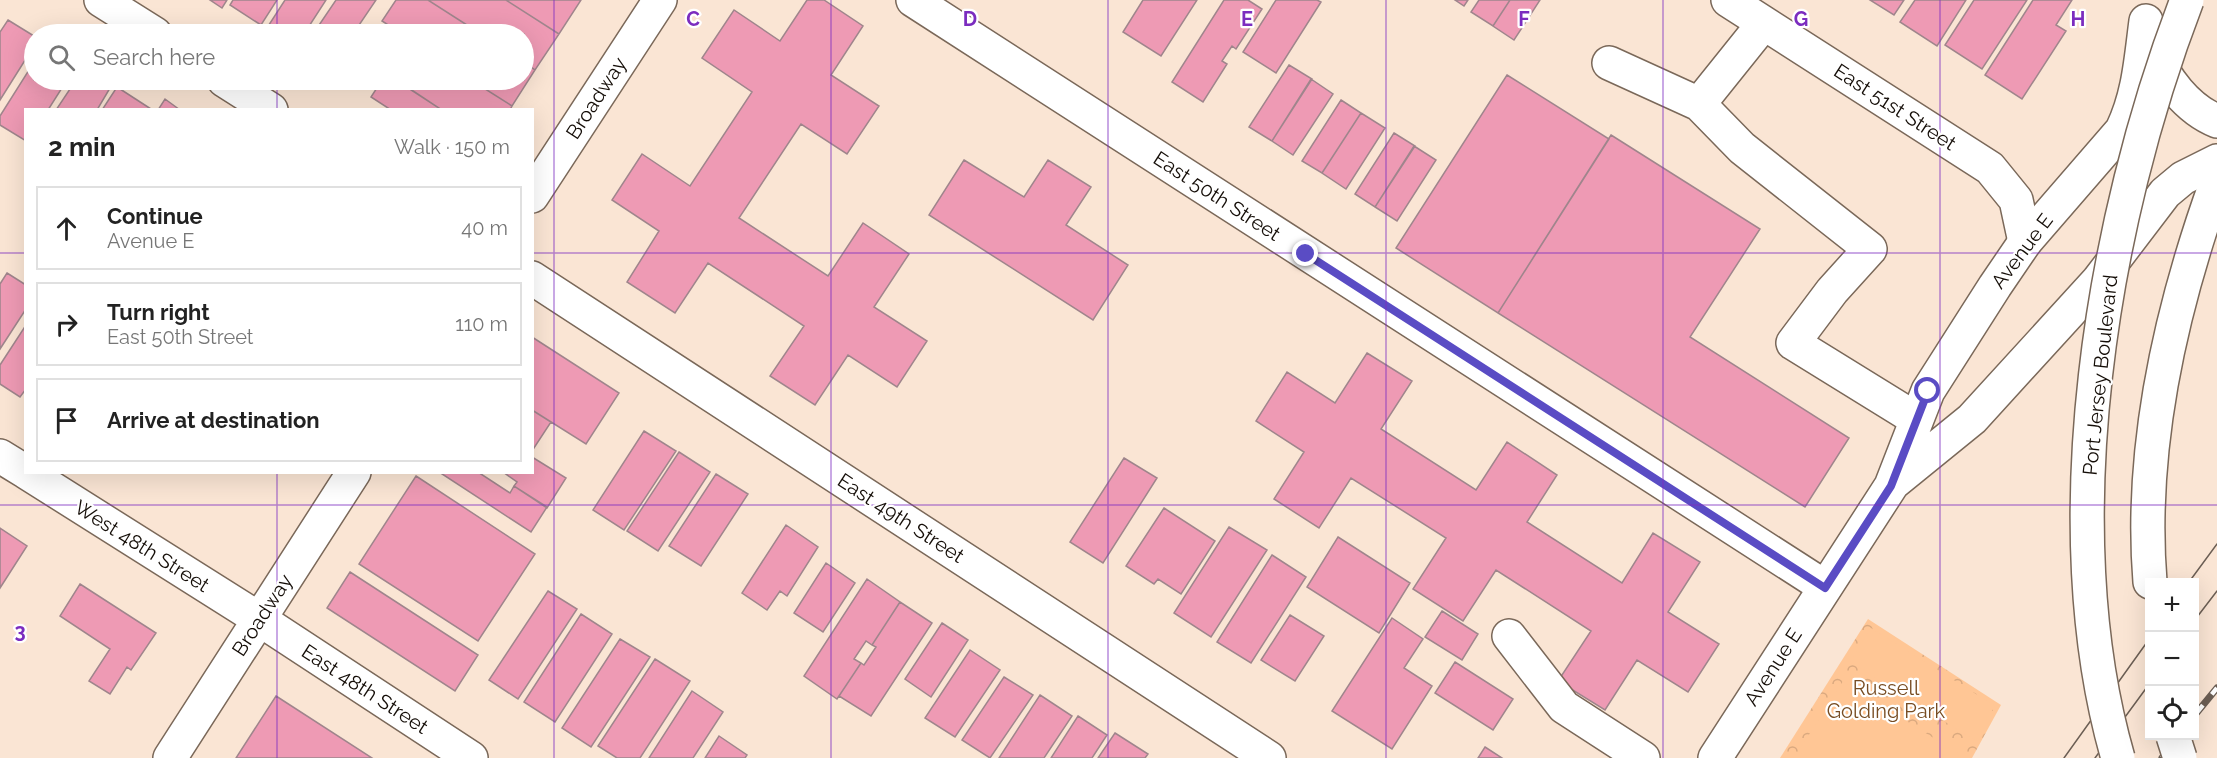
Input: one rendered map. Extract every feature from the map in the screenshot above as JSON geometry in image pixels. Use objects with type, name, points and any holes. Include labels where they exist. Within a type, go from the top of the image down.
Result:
[{"type":"main road","points":[[101,0],[138,24]]},
{"type":"main road","name":"Broadway","points":[[534,193],[660,0]]},
{"type":"main road","name":"East 50th Street","points":[[913,0],[1825,588]]},
{"type":"main road","name":"East 51st Street","points":[[1728,0],[1990,168],[2016,200],[2025,242]]},
{"type":"main road","name":"Port Jersey Boulevard","points":[[2118,758],[2102,684],[2091,597],[2088,484],[2092,419],[2101,338],[2117,242],[2149,115],[2187,0]]},
{"type":"main road","points":[[2145,10],[2152,50],[2166,78],[2187,100],[2217,121]]},
{"type":"main road","name":"Avenue E","points":[[1715,758],[1891,486],[1928,391],[2025,242],[2122,130],[2133,108],[2139,83],[2145,10]]},
{"type":"main road","points":[[1699,104],[1764,23]]},
{"type":"main road","points":[[1609,63],[1699,104],[1742,148],[1870,249],[1832,291],[1793,343],[1916,419]]},
{"type":"main road","points":[[240,90],[265,107]]},
{"type":"main road","name":"Avenue E","points":[[1891,486],[1972,419],[2098,281],[2165,193],[2183,178],[2217,161]]},
{"type":"main road","points":[[2150,578],[2149,492],[2164,373],[2179,302],[2199,232],[2217,181]]},
{"type":"main road","name":"East 49th Street","points":[[534,279],[1269,758]]},
{"type":"main road","name":"West 48th Street","points":[[0,456],[24,471]]},
{"type":"main road","name":"West 48th Street","points":[[29,474],[259,619]]},
{"type":"main road","name":"Broadway","points":[[170,758],[353,474]]},
{"type":"main road","name":"East 48th Street","points":[[259,619],[471,758]]},
{"type":"main road","points":[[1509,636],[1563,707],[1643,758]]},
{"type":"main road","points":[[2175,740],[2180,758]]},
{"type":"green space","name":"Russell Golding Park","points":[[1868,619],[2001,705],[1972,758],[1780,758]]},
{"type":"green space","points":[[1871,628],[1995,706],[1974,740],[1850,662]]},
{"type":"green space","points":[[1843,681],[1959,754],[1957,758],[1808,758],[1798,752]]},
{"type":"building","points":[[210,0],[227,0],[222,8]]},
{"type":"building","points":[[233,0],[277,0],[262,24],[230,5]]},
{"type":"building","points":[[285,0],[326,0],[310,24],[269,24]]},
{"type":"building","points":[[336,0],[376,0],[360,24],[320,24]]},
{"type":"building","points":[[396,0],[428,0],[465,24],[387,24],[382,21]]},
{"type":"building","points":[[428,0],[506,0],[559,34],[535,70],[534,24],[465,24]]},
{"type":"building","points":[[506,0],[581,0],[559,34]]},
{"type":"building","points":[[807,0],[824,0],[863,26],[831,75],[879,106],[847,154],[801,124],[739,218],[828,276],[863,223],[909,254],[874,307],[927,341],[897,387],[848,355],[815,405],[770,376],[804,326],[708,263],[675,313],[627,282],[659,231],[612,200],[642,154],[690,186],[752,92],[702,58],[734,10],[780,41]]},
{"type":"building","points":[[1143,0],[1197,0],[1161,56],[1123,32]]},
{"type":"building","points":[[1224,0],[1248,0],[1262,9],[1236,49],[1232,46],[1222,61],[1227,64],[1203,102],[1172,82]]},
{"type":"building","points":[[1276,0],[1317,0],[1321,2],[1276,73],[1243,52]]},
{"type":"building","points":[[1455,0],[1468,0],[1464,6]]},
{"type":"building","points":[[1479,0],[1510,0],[1493,26],[1471,12]]},
{"type":"building","points":[[1510,0],[1540,0],[1514,40],[1493,26]]},
{"type":"building","points":[[1870,0],[1904,0],[1894,15]]},
{"type":"building","points":[[1915,0],[1966,0],[1937,46],[1900,22]]},
{"type":"building","points":[[1974,0],[2027,0],[1982,69],[1945,45]]},
{"type":"building","points":[[2033,0],[2072,0],[2056,25],[2066,31],[2022,99],[1985,75]]},
{"type":"building","points":[[8,20],[24,30],[24,62],[0,100],[0,32]]},
{"type":"building","points":[[1289,65],[1312,79],[1272,141],[1249,127]]},
{"type":"building","points":[[1507,75],[1609,139],[1498,313],[1396,248]]},
{"type":"building","points":[[24,78],[24,90],[61,90],[49,108],[24,108],[24,140],[0,125],[0,116]]},
{"type":"building","points":[[1311,79],[1333,94],[1293,155],[1272,141]]},
{"type":"building","points":[[69,90],[109,90],[98,108],[57,108]]},
{"type":"building","points":[[115,90],[122,90],[149,108],[103,108]]},
{"type":"building","points":[[376,90],[411,90],[439,108],[388,108],[371,97]]},
{"type":"building","points":[[412,90],[487,90],[512,106],[511,108],[439,108]]},
{"type":"building","points":[[487,90],[522,90],[512,106]]},
{"type":"building","points":[[165,99],[177,108],[159,108]]},
{"type":"building","points":[[1341,100],[1361,113],[1322,173],[1302,161]]},
{"type":"building","points":[[1361,113],[1385,128],[1346,189],[1322,173]]},
{"type":"building","points":[[1394,133],[1415,146],[1375,207],[1355,194]]},
{"type":"building","points":[[1611,135],[1760,229],[1690,337],[1849,438],[1805,507],[1498,313]]},
{"type":"building","points":[[1414,146],[1436,160],[1397,221],[1375,207]]},
{"type":"building","points":[[964,160],[1024,197],[1048,160],[1091,187],[1066,225],[1128,265],[1093,320],[929,215]]},
{"type":"building","points":[[7,273],[24,284],[24,312],[0,349],[0,284]]},
{"type":"building","points":[[24,328],[24,392],[20,397],[0,384],[0,365]]},
{"type":"building","points":[[534,338],[619,393],[586,444],[534,411]]},
{"type":"building","points":[[1367,353],[1412,381],[1381,429],[1476,490],[1507,442],[1557,475],[1527,522],[1622,583],[1653,533],[1700,562],[1668,612],[1719,644],[1688,692],[1637,660],[1605,710],[1558,681],[1591,631],[1496,570],[1463,621],[1413,589],[1446,538],[1351,478],[1319,528],[1274,499],[1304,452],[1256,421],[1287,372],[1335,403]]},
{"type":"building","points":[[534,411],[551,422],[534,448]]},
{"type":"building","points":[[644,431],[676,451],[624,530],[593,510]]},
{"type":"building","points":[[679,452],[710,472],[658,551],[627,531]]},
{"type":"building","points":[[534,458],[566,478],[547,508],[514,486],[517,482],[506,474],[534,474]]},
{"type":"building","points":[[1124,458],[1157,478],[1103,563],[1070,542]]},
{"type":"building","points":[[442,474],[481,474],[510,493],[514,486],[547,507],[531,532]]},
{"type":"building","points":[[716,474],[748,494],[701,566],[669,546]]},
{"type":"building","points":[[416,476],[535,554],[478,641],[359,564]]},
{"type":"building","points":[[1164,508],[1215,541],[1181,594],[1158,579],[1154,584],[1126,566]]},
{"type":"building","points":[[786,525],[818,547],[787,596],[780,591],[767,610],[742,593]]},
{"type":"building","points":[[1229,527],[1267,550],[1211,637],[1174,613]]},
{"type":"building","points":[[0,528],[27,546],[0,588]]},
{"type":"building","points":[[1338,537],[1410,583],[1379,633],[1307,587]]},
{"type":"building","points":[[1272,555],[1306,577],[1251,663],[1217,642]]},
{"type":"building","points":[[826,563],[855,583],[823,632],[794,613]]},
{"type":"building","points":[[350,572],[478,655],[455,691],[327,608]]},
{"type":"building","points":[[867,579],[900,602],[872,645],[866,641],[854,659],[861,663],[837,699],[804,676]]},
{"type":"building","points":[[80,584],[156,633],[131,670],[127,667],[110,694],[89,681],[110,649],[60,616]]},
{"type":"building","points":[[548,591],[577,609],[518,699],[489,680]]},
{"type":"building","points":[[900,602],[932,623],[871,716],[839,696],[861,663],[864,665],[876,647],[872,645]]},
{"type":"building","points":[[1442,611],[1478,634],[1462,660],[1425,637]]},
{"type":"building","points":[[581,614],[612,634],[555,722],[524,702]]},
{"type":"building","points":[[1290,615],[1324,636],[1295,681],[1261,660]]},
{"type":"building","points":[[1392,618],[1423,639],[1404,668],[1432,686],[1392,749],[1332,711]]},
{"type":"building","points":[[942,623],[968,640],[931,697],[905,679]]},
{"type":"building","points":[[620,639],[650,657],[591,747],[562,728]]},
{"type":"building","points":[[970,650],[1000,670],[955,737],[925,718]]},
{"type":"building","points":[[655,659],[690,681],[640,758],[617,758],[598,746]]},
{"type":"building","points":[[1455,662],[1513,699],[1493,730],[1435,693]]},
{"type":"building","points":[[1004,677],[1033,695],[990,758],[962,740]]},
{"type":"building","points":[[692,691],[723,712],[693,758],[649,758]]},
{"type":"building","points":[[1040,695],[1072,716],[1044,758],[999,758]]},
{"type":"building","points":[[276,696],[372,758],[236,758]]},
{"type":"building","points":[[1078,716],[1107,735],[1092,758],[1051,758]]},
{"type":"building","points":[[1115,733],[1148,754],[1145,758],[1098,758]]},
{"type":"building","points":[[719,736],[747,755],[745,758],[705,758]]},
{"type":"building","points":[[1485,747],[1502,758],[1478,758]]},
{"type":"tram line","points":[[2192,578],[2217,544]]},
{"type":"tram line","points":[[2199,614],[2217,591]]},
{"type":"tram line","points":[[2064,758],[2145,645]]},
{"type":"tram line","points":[[2095,758],[2148,686]]},
{"type":"railway","points":[[2199,710],[2217,688]]},
{"type":"railway","points":[[2162,758],[2176,740]]},
{"type":"route","points":[[1306,254],[1825,588],[1891,486],[1928,391]]}]
